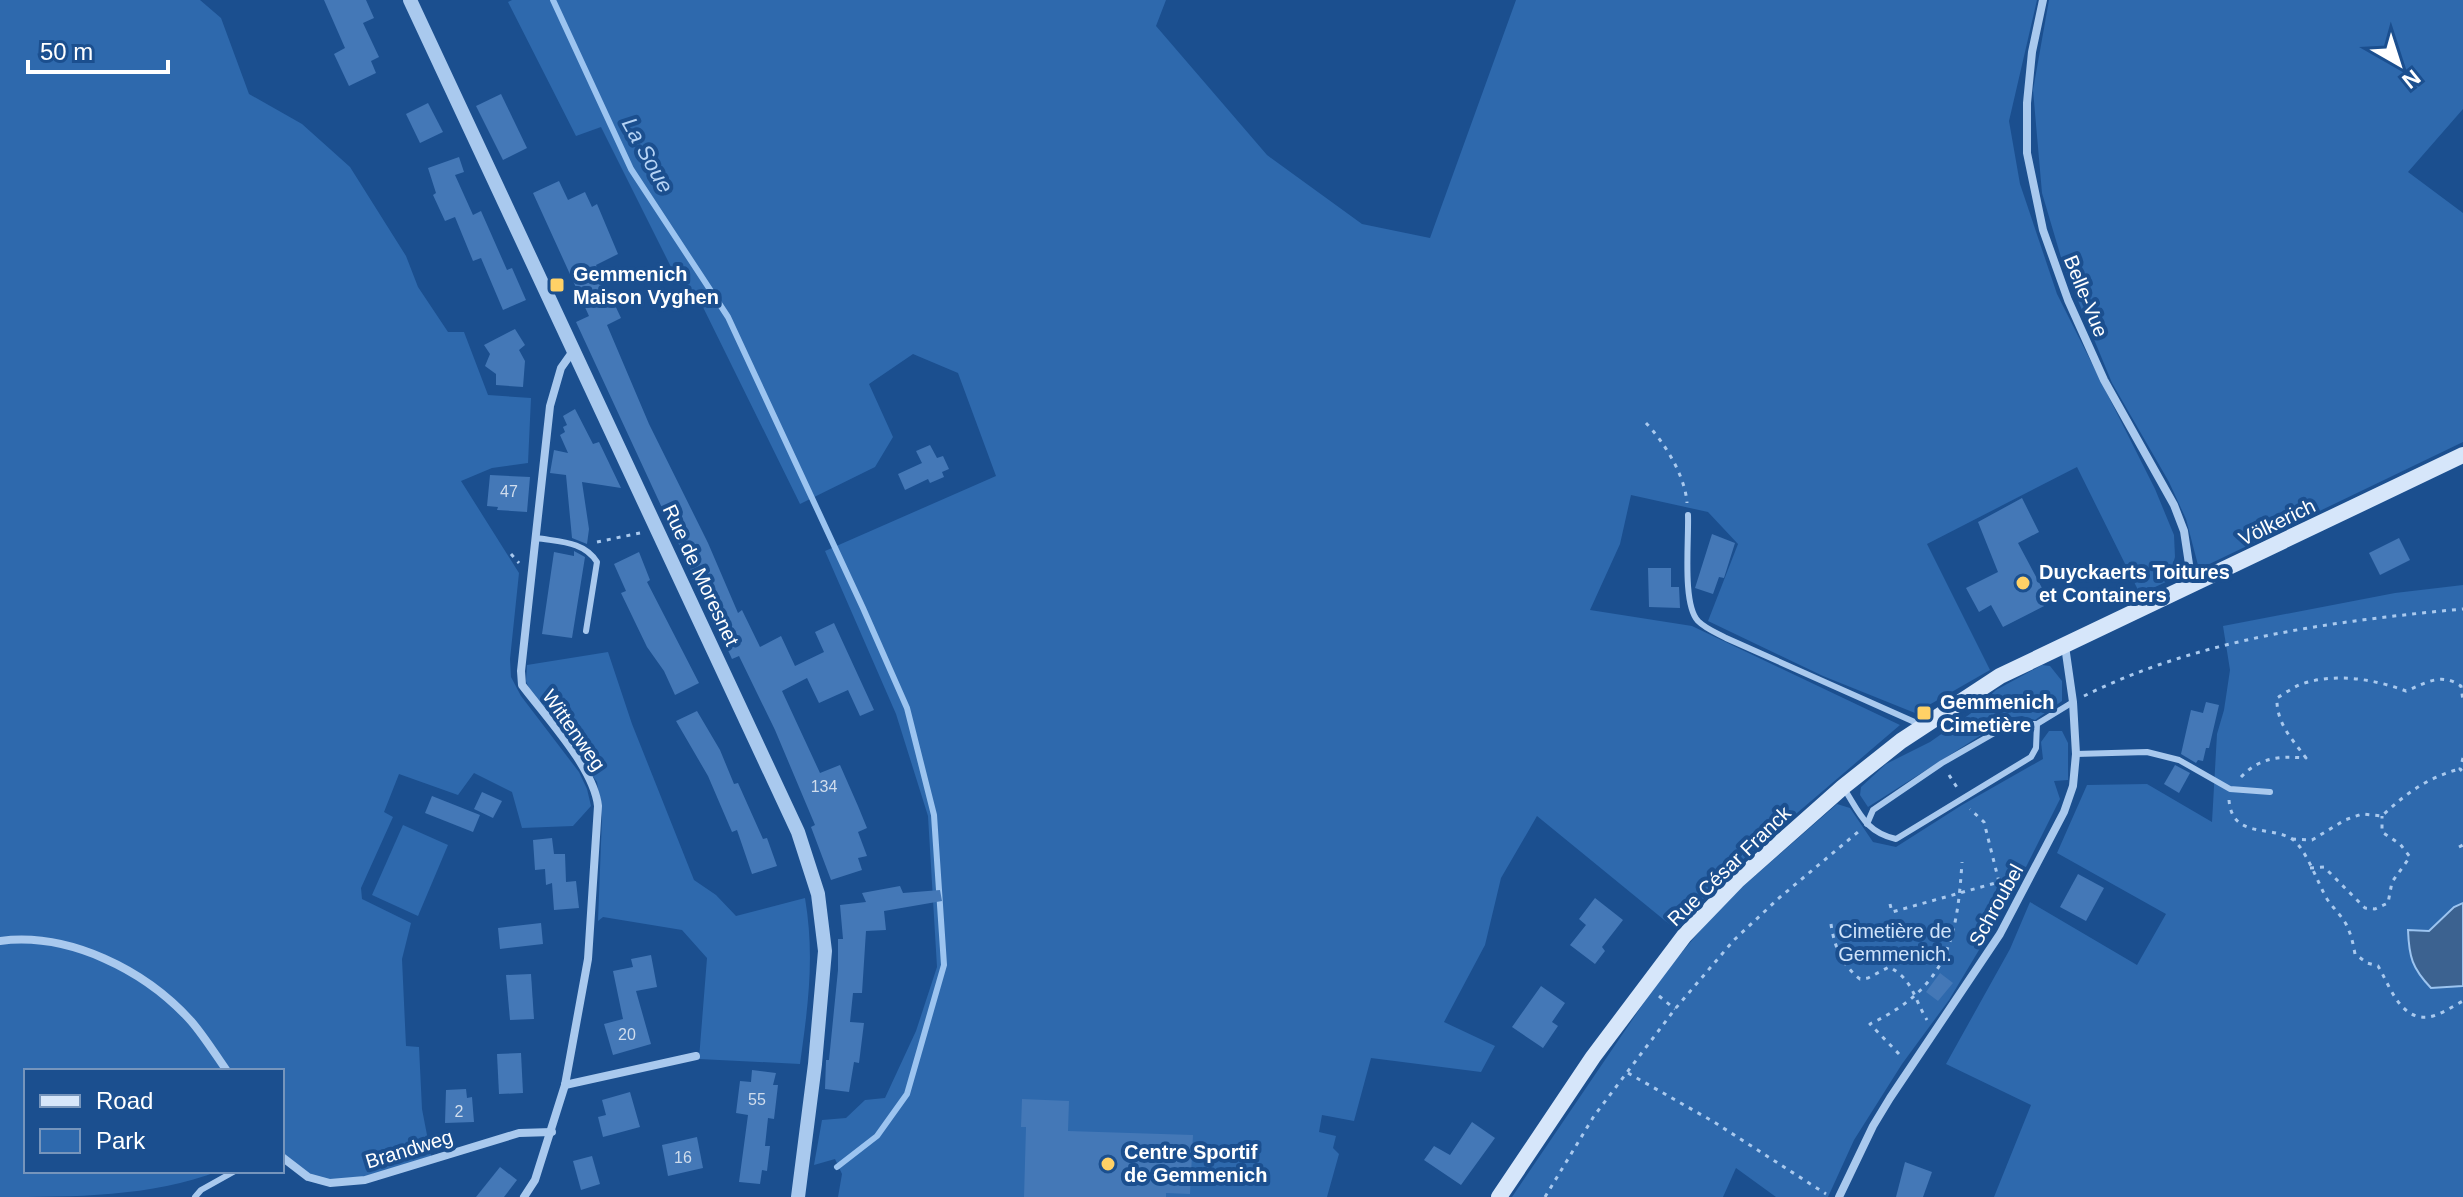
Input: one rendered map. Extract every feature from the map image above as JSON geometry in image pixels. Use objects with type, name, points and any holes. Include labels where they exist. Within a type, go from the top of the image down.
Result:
[{"type":"main road","name":"Völkerich","points":[[2065,645],[2463,455]]},
{"type":"main road","name":"Rue César Franck","points":[[1499,1197],[1593,1057],[1684,936],[1738,880],[1843,787],[1922,726],[2000,676],[2065,645]]},
{"type":"street","name":"Rue de Moresnet","points":[[410,0],[798,832],[818,894],[825,968],[798,1197]]},
{"type":"street","name":"Belle-Vue","points":[[2043,0],[2032,52],[2027,153],[2043,230],[2068,300],[2104,380],[2174,505],[2184,531],[2192,585]]},
{"type":"street","name":"Wittenweg","points":[[524,1197],[535,1180],[565,1085],[588,959],[598,806],[596,789],[585,770],[522,685],[522,651],[550,406],[561,368],[573,351]]},
{"type":"street","name":"Schroubel","points":[[1839,1197],[1873,1126],[2000,934],[2064,812],[2073,786],[2076,754],[2065,645]]},
{"type":"street","points":[[0,941],[51,941],[85,951],[132,973],[191,1021],[226,1069]]},
{"type":"street","points":[[565,1085],[696,1056]]},
{"type":"street","name":"Brandweg","points":[[284,1159],[308,1177],[330,1183],[365,1180],[519,1133],[552,1132]]},
{"type":"lane","points":[[1688,515],[1688,587],[1692,611],[1697,620],[1726,638],[1922,726]]},
{"type":"lane","points":[[537,538],[581,546],[597,562],[586,631]]},
{"type":"lane","points":[[1867,824],[1873,810],[1942,763],[2010,724],[2037,724],[2073,702]]},
{"type":"lane","points":[[1843,787],[1867,824],[1878,835],[1896,839],[2031,757],[2036,748],[2037,724]]},
{"type":"lane","points":[[2076,754],[2147,752],[2179,760],[2230,789],[2270,792]]},
{"type":"lane","points":[[195,1197],[201,1190],[231,1173]]},
{"type":"path","points":[[1646,423],[1657,434],[1681,481],[1687,496],[1688,515]]},
{"type":"path","points":[[581,546],[657,529]]},
{"type":"path","points":[[2073,702],[2110,683],[2165,664],[2269,636],[2360,620],[2463,609]]},
{"type":"path","points":[[2463,701],[2461,686],[2451,679],[2435,678],[2406,691],[2380,681],[2340,678],[2300,685],[2277,698],[2277,712],[2287,734],[2306,758],[2279,756],[2253,764],[2230,789],[2229,804],[2236,818],[2249,829],[2292,839],[2312,840],[2345,820],[2362,814],[2382,816],[2421,784],[2439,774],[2461,771],[2463,758]]},
{"type":"path","points":[[1890,904],[1892,912],[1999,882],[1984,822],[1977,817],[1942,763]]},
{"type":"path","points":[[2310,868],[2324,867],[2365,908],[2375,909],[2388,903],[2392,882],[2410,857],[2400,844],[2382,832],[2382,816]]},
{"type":"path","points":[[1545,1197],[1594,1116],[1675,1009],[1734,940],[1867,824]]},
{"type":"path","points":[[2292,839],[2302,851],[2329,902],[2344,920],[2355,954],[2367,963],[2378,966],[2402,1008],[2412,1015],[2429,1017],[2463,1001]]},
{"type":"path","points":[[1899,1054],[1870,1024],[1890,1015],[1917,995],[1945,955],[1958,916],[1962,862]]},
{"type":"path","points":[[1831,924],[1835,948],[1855,976],[1868,978],[1889,967],[1904,976],[1917,995],[1922,1013],[1935,1034]]},
{"type":"path","points":[[1628,1073],[1714,1122],[1830,1197]]},
{"type":"green space","points":[[0,0],[200,0],[221,18],[249,94],[302,124],[350,167],[406,256],[418,287],[448,332],[464,332],[488,395],[531,398],[528,463],[492,468],[461,481],[519,573],[511,677],[521,696],[579,772],[591,806],[573,826],[522,828],[512,792],[474,773],[458,795],[399,774],[384,812],[393,817],[361,888],[362,899],[411,923],[402,959],[406,1046],[419,1047],[422,1109],[432,1161],[352,1182],[320,1182],[300,1173],[284,1159],[284,1069],[24,1069],[24,1173],[213,1173],[140,1191],[84,1196],[0,1197]]},
{"type":"green space","points":[[1166,0],[1156,26],[1267,155],[1362,224],[1430,238],[1516,0],[2037,0],[2009,121],[2020,184],[2057,294],[2155,489],[2174,535],[2175,557],[2168,581],[2140,594],[2077,467],[1927,544],[1990,670],[1915,713],[1823,676],[1708,621],[1738,544],[1708,512],[1631,495],[1620,544],[1590,610],[1692,626],[1900,725],[1741,861],[1674,928],[1537,816],[1501,878],[1485,945],[1444,1022],[1495,1046],[1481,1072],[1371,1058],[1354,1121],[1322,1115],[1319,1132],[1336,1136],[1333,1148],[1339,1154],[1327,1197],[838,1197],[842,1174],[835,1159],[814,1165],[822,1120],[846,1118],[865,1100],[885,1098],[916,1031],[937,967],[928,816],[896,714],[825,551],[996,476],[958,373],[913,354],[869,384],[893,437],[875,467],[800,504],[699,299],[677,279],[601,127],[576,136],[508,2]]},
{"type":"green space","points":[[2049,0],[2463,0],[2463,109],[2408,172],[2463,213],[2463,442],[2199,569],[2186,519],[2169,482],[2112,383],[2063,264],[2042,193],[2033,90]]},
{"type":"green space","points":[[2463,585],[2463,1197],[1994,1197],[2031,1105],[1946,1064],[2010,949],[2030,902],[2137,965],[2166,914],[2057,853],[2087,785],[2147,784],[2212,822],[2217,734],[2230,670],[2223,626],[2395,593]]},
{"type":"green space","points":[[608,652],[632,724],[694,880],[716,895],[736,916],[805,898],[810,961],[800,1064],[699,1059],[707,958],[682,930],[603,917],[598,921],[602,817],[597,782],[531,693],[526,681],[527,665]]},
{"type":"green space","points":[[2042,665],[2050,666],[2062,681],[2062,701],[2035,720],[2022,716],[2008,718],[1868,807],[1860,795],[1861,787],[1886,764],[1930,742],[1970,714],[1996,690]]},
{"type":"green space","name":"Cimetière de Gemmenich.","points":[[2049,731],[2062,731],[2068,743],[2068,780],[2054,781],[2060,799],[2012,895],[1949,1000],[1902,1064],[1854,1140],[1828,1197],[1776,1197],[1736,1168],[1723,1197],[1512,1197],[1662,976],[1741,888],[1837,804],[1850,808],[1873,842],[1896,847],[2043,759],[2041,742]]},
{"type":"green space","points":[[403,825],[448,845],[418,916],[372,895]]},
{"type":"shaded area","points":[[2463,903],[2463,986],[2431,988],[2413,962],[2408,930],[2429,931],[2454,907]]},
{"type":"building","points":[[324,0],[366,0],[374,18],[363,23],[379,57],[371,61],[376,73],[349,86],[334,54],[345,48]]},
{"type":"building","points":[[501,94],[527,148],[503,160],[476,106]]},
{"type":"building","points":[[428,103],[443,132],[420,143],[406,114]]},
{"type":"building","points":[[459,157],[464,172],[455,175],[473,215],[481,211],[507,270],[512,268],[526,300],[503,310],[481,258],[473,261],[455,217],[445,221],[433,195],[436,193],[428,168]]},
{"type":"building","points":[[559,181],[568,200],[585,192],[592,207],[597,204],[618,254],[596,265],[621,318],[607,325],[649,424],[708,543],[738,613],[742,610],[760,647],[781,636],[795,666],[824,652],[815,632],[834,623],[874,710],[860,716],[848,690],[819,703],[807,678],[782,691],[820,773],[840,765],[867,828],[858,832],[867,856],[858,858],[862,870],[831,880],[811,827],[815,825],[775,730],[739,656],[732,659],[576,322],[589,316],[533,193]]},
{"type":"building","points":[[515,329],[525,345],[519,350],[525,361],[523,387],[496,385],[496,374],[485,366],[490,354],[484,345]]},
{"type":"building","points":[[575,409],[593,444],[599,442],[621,488],[582,482],[589,529],[587,544],[572,538],[566,475],[550,473],[554,450],[568,453],[560,435],[567,425],[563,416]]},
{"type":"building","points":[[930,445],[937,458],[943,456],[949,469],[942,472],[944,477],[930,483],[928,479],[905,490],[898,474],[922,463],[916,451]]},
{"type":"building","points":[[490,475],[530,477],[527,512],[497,510],[498,507],[487,506]]},
{"type":"building","points":[[2022,498],[2039,532],[2018,543],[2050,603],[2003,627],[1991,605],[1979,612],[1966,588],[1998,572],[1978,522]]},
{"type":"building","points":[[1712,534],[1735,543],[1724,578],[1719,577],[1713,594],[1695,588]]},
{"type":"building","points":[[2399,538],[2410,560],[2380,575],[2369,553]]},
{"type":"building","points":[[574,551],[585,557],[572,638],[542,634],[554,552],[574,556]]},
{"type":"building","points":[[639,552],[650,580],[647,582],[699,683],[675,695],[621,593],[626,591],[614,564]]},
{"type":"building","points":[[1648,568],[1671,568],[1671,587],[1679,587],[1680,608],[1649,607]]},
{"type":"building","points":[[2206,702],[2219,705],[2209,748],[2206,748],[2203,761],[2196,763],[2181,754],[2191,710],[2203,713]]},
{"type":"building","points":[[697,711],[720,750],[734,784],[738,783],[763,839],[767,838],[777,866],[752,874],[737,830],[732,832],[708,776],[676,721]]},
{"type":"building","points":[[2175,765],[2190,773],[2179,793],[2164,784]]},
{"type":"building","points":[[482,792],[502,801],[493,818],[474,809]]},
{"type":"building","points":[[432,796],[480,815],[473,832],[425,813]]},
{"type":"building","points":[[552,838],[554,854],[565,854],[566,882],[576,881],[579,908],[554,910],[552,883],[546,885],[545,869],[535,870],[533,840]]},
{"type":"building","points":[[2078,874],[2104,888],[2086,921],[2060,907]]},
{"type":"building","points":[[900,886],[903,893],[940,890],[942,901],[884,911],[886,930],[866,931],[862,993],[853,993],[850,1022],[864,1023],[859,1063],[854,1062],[849,1092],[825,1089],[838,970],[838,939],[843,939],[840,905],[866,902],[862,893]]},
{"type":"building","points":[[1595,898],[1623,920],[1602,947],[1605,951],[1595,964],[1570,945],[1586,925],[1579,919]]},
{"type":"building","points":[[541,923],[543,944],[500,949],[498,928]]},
{"type":"building","points":[[651,955],[657,987],[636,991],[651,1044],[613,1055],[604,1024],[623,1019],[613,971],[633,967],[631,959]]},
{"type":"building","points":[[1940,973],[1953,983],[1938,1001],[1926,992]]},
{"type":"building","points":[[531,974],[534,1019],[510,1020],[506,975]]},
{"type":"building","points":[[1541,986],[1565,1003],[1552,1022],[1558,1026],[1543,1048],[1512,1027]]},
{"type":"building","points":[[521,1053],[523,1093],[499,1094],[497,1054]]},
{"type":"building","points":[[752,1070],[776,1073],[773,1085],[778,1085],[774,1119],[768,1118],[765,1146],[770,1146],[767,1171],[762,1170],[760,1184],[739,1182],[748,1115],[736,1113],[740,1081],[751,1082]]},
{"type":"building","points":[[466,1089],[467,1098],[472,1097],[474,1122],[445,1123],[446,1090]]},
{"type":"building","points":[[630,1092],[640,1127],[603,1137],[598,1117],[606,1115],[602,1100]]},
{"type":"building","name":"Centre Sportif de Gemmenich","points":[[1022,1099],[1069,1101],[1068,1131],[1193,1135],[1190,1194],[1166,1193],[1166,1197],[1024,1197],[1026,1127],[1021,1127]]},
{"type":"building","points":[[1472,1122],[1495,1138],[1461,1185],[1424,1160],[1434,1146],[1450,1155]]},
{"type":"building","points":[[697,1137],[703,1168],[668,1176],[662,1145]]},
{"type":"building","points":[[592,1156],[600,1184],[581,1190],[573,1161]]},
{"type":"building","points":[[1905,1162],[1932,1172],[1923,1197],[1896,1197]]},
{"type":"building","points":[[500,1167],[517,1180],[504,1197],[476,1197]]},
{"type":"waterway","name":"La Soue","points":[[553,0],[631,169],[728,317],[907,708],[934,815],[944,965],[907,1094],[877,1136],[837,1167]]},
{"type":"place","name":"Gemmenich Maison Vyghen","points":[[557,285]]},
{"type":"place","name":"Duyckaerts Toitures et Containers","points":[[2023,583]]},
{"type":"place","name":"Gemmenich Cimetière","points":[[1924,713]]},
{"type":"place","name":"Centre Sportif de Gemmenich","points":[[1108,1164]]}]
